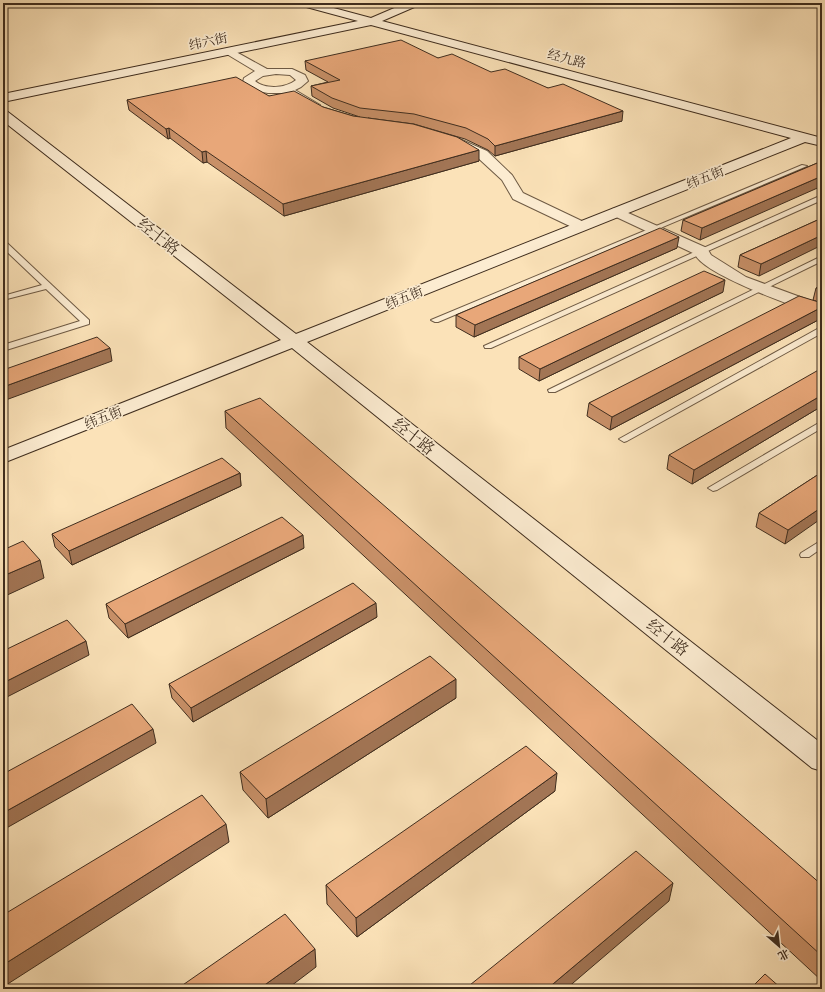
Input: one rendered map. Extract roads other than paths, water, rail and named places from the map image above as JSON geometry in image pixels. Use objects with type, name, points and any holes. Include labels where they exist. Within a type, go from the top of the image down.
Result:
[{"type":"street","name":"经九路","points":[[303,3],[822,142]]},
{"type":"street","name":"纬六街","points":[[3,98],[372,21],[415,3]]},
{"type":"street","points":[[229,51],[265,72]]},
{"type":"street","points":[[265,72],[287,72],[296,74],[301,77],[302,81],[298,84],[284,88],[262,88],[253,86],[249,82],[252,76],[265,72]]},
{"type":"street","points":[[284,88],[328,112]]},
{"type":"street","name":"经十路","points":[[3,115],[294,341],[822,760]]},
{"type":"street","points":[[442,137],[461,143],[482,154],[507,178],[518,196],[581,226]]},
{"type":"street","name":"纬五街","points":[[3,457],[805,137]]},
{"type":"street","points":[[617,212],[702,251],[704,257],[741,280],[822,310]]},
{"type":"lane","points":[[435,320],[804,166]]},
{"type":"lane","points":[[488,346],[822,197]]},
{"type":"lane","points":[[3,244],[86,322],[3,348]]},
{"type":"lane","points":[[3,254],[12,252]]},
{"type":"lane","points":[[552,390],[822,258]]},
{"type":"lane","points":[[3,298],[48,286]]},
{"type":"lane","points":[[624,439],[822,330]]},
{"type":"lane","points":[[713,488],[822,424]]},
{"type":"lane","points":[[805,555],[822,543]]}]
